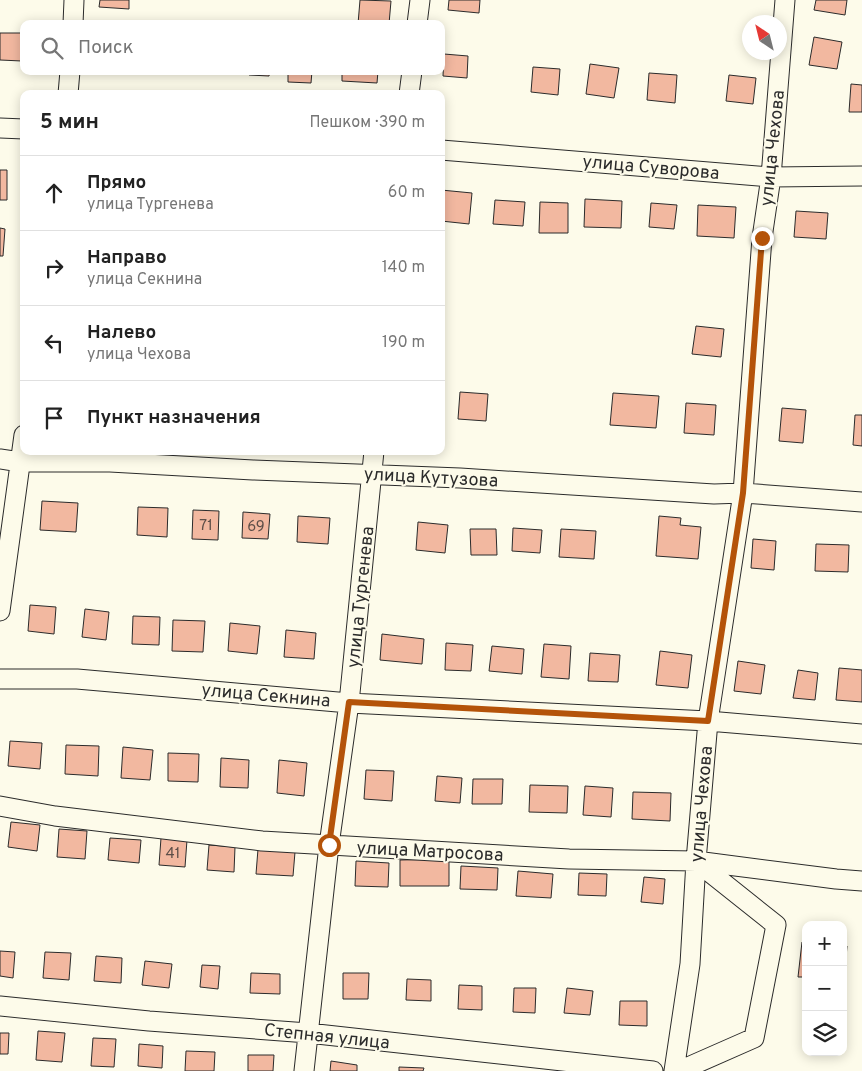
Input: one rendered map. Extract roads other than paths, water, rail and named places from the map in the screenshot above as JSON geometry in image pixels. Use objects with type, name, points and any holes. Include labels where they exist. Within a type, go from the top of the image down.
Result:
[{"type":"street","points":[[73,20],[74,0]]},
{"type":"street","points":[[418,20],[420,0]]},
{"type":"street","name":"улица Чехова","points":[[674,1071],[690,964],[696,861],[708,721],[743,493],[762,238],[771,177],[785,0]]},
{"type":"street","points":[[68,90],[70,75]]},
{"type":"street","points":[[410,90],[411,75]]},
{"type":"street","points":[[0,128],[20,129]]},
{"type":"street","name":"улица Суворова","points":[[445,150],[771,177],[862,176]]},
{"type":"street","points":[[0,611],[21,455]]},
{"type":"street","name":"улица Тургенева","points":[[304,1071],[329,845],[349,702],[374,455]]},
{"type":"street","name":"улица Кутузова","points":[[0,459],[20,462],[110,462],[460,478],[714,494],[743,493],[862,502]]},
{"type":"street","name":"улица Секнина","points":[[0,678],[77,679],[349,702],[708,721],[862,734]]},
{"type":"street","name":"улица Матросова","points":[[0,806],[55,816],[262,841],[569,859],[696,861],[836,880],[862,881]]},
{"type":"street","points":[[679,1071],[754,1038],[776,925],[696,861]]},
{"type":"street","name":"Степная улица","points":[[0,1006],[149,1021],[308,1033],[653,1071]]}]
